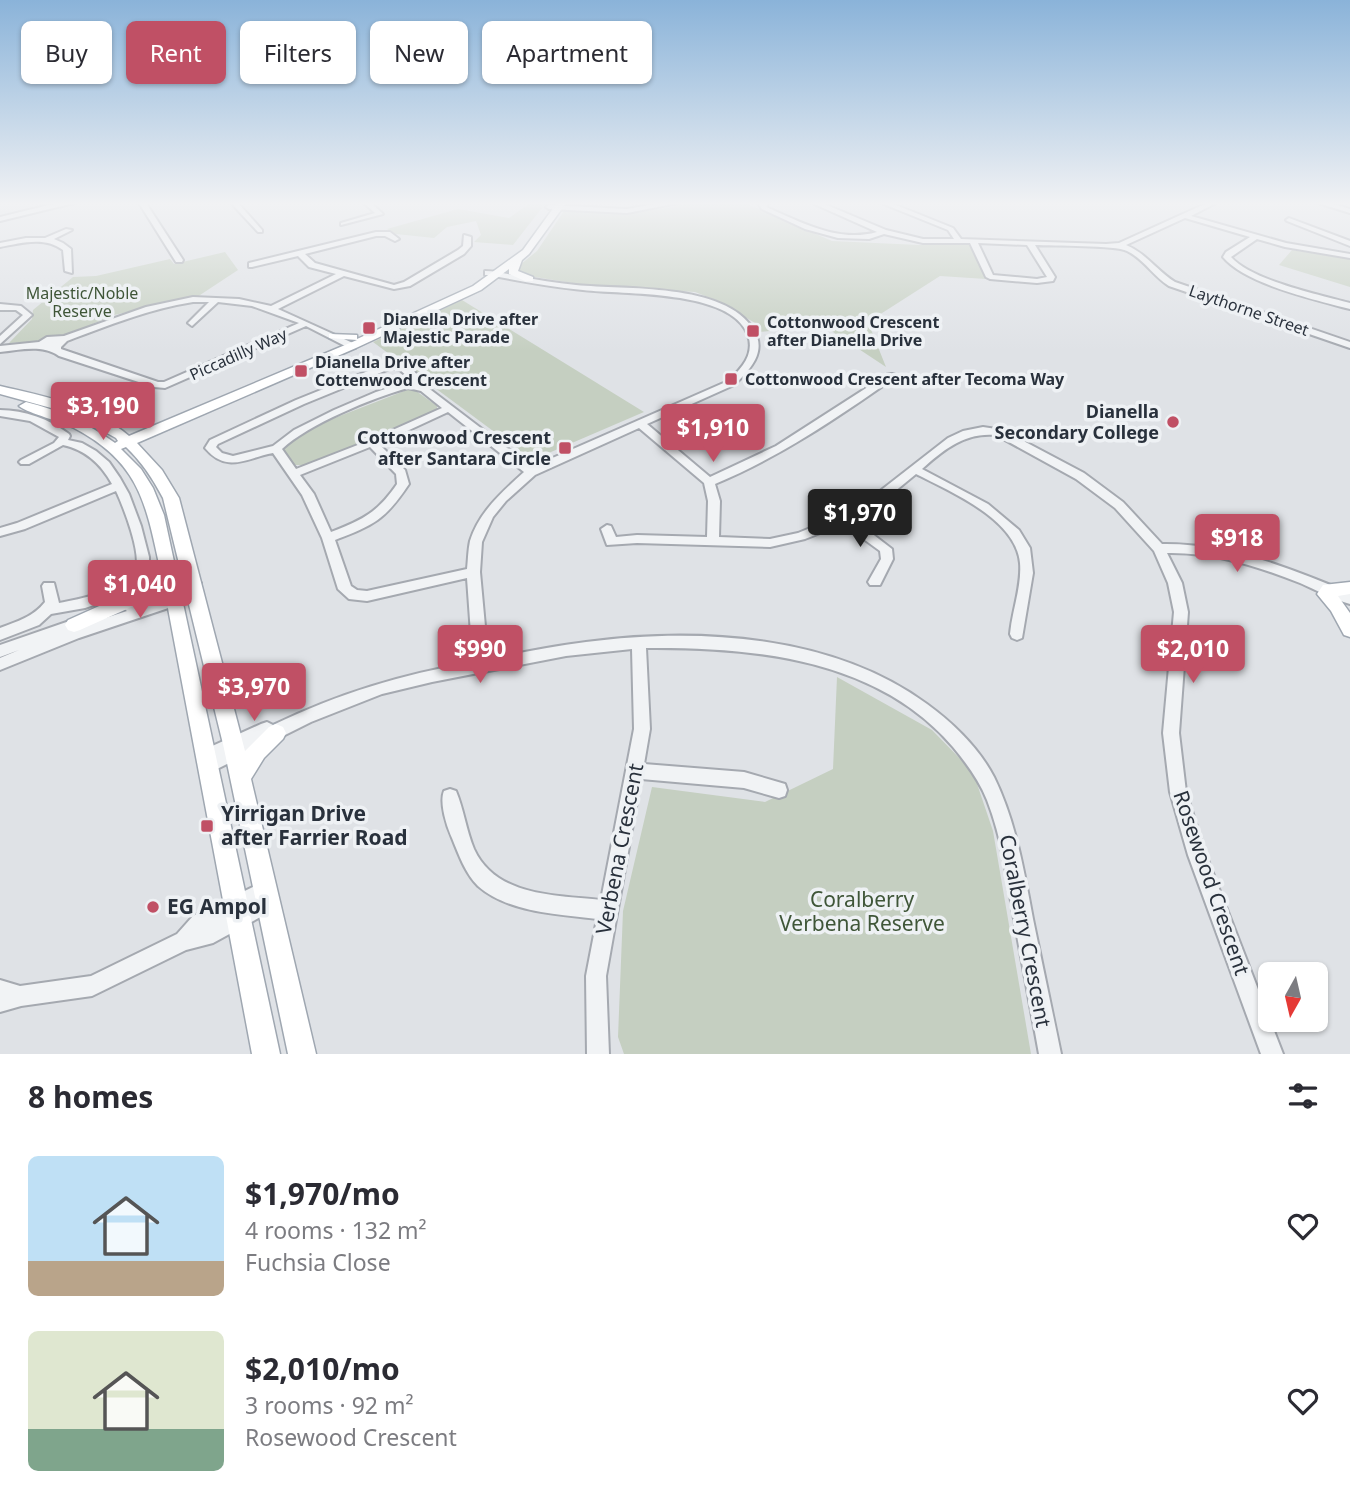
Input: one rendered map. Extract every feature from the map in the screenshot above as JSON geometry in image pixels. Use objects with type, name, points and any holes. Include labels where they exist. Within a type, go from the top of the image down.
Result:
[{"type":"main road","points":[[496,275],[516,252]]},
{"type":"main road","points":[[119,443],[345,342],[439,307],[496,275],[526,252]]},
{"type":"main road","points":[[517,261],[513,272],[534,280]]},
{"type":"main road","points":[[0,390],[87,410],[124,427],[169,421]]},
{"type":"main road","points":[[0,400],[54,414],[141,454],[160,477],[171,498],[206,761],[266,1054]]},
{"type":"main road","points":[[72,408],[95,417],[119,443],[127,463],[147,490],[182,588],[234,748],[302,1054]]},
{"type":"main road","points":[[141,454],[151,438],[169,421]]},
{"type":"main road","points":[[74,625],[132,599],[182,588]]},
{"type":"main road","points":[[1323,590],[1350,588]]},
{"type":"main road","points":[[1323,590],[1338,607],[1350,631]]},
{"type":"main road","points":[[240,778],[257,751],[276,733]]},
{"type":"street","points":[[67,252],[69,271]]},
{"type":"street","points":[[174,252],[179,260]]},
{"type":"street","points":[[252,265],[297,252]]},
{"type":"street","points":[[298,252],[312,265],[386,286],[407,284],[461,252]]},
{"type":"street","points":[[977,252],[986,274],[990,277],[1037,281],[1050,279],[1036,252]]},
{"type":"street","name":"Laythorne Street","points":[[1138,252],[1155,274],[1172,284],[1350,345]]},
{"type":"street","points":[[1232,252],[1227,257],[1230,263],[1259,276],[1350,306]]},
{"type":"street","points":[[1326,252],[1350,256]]},
{"type":"street","points":[[270,310],[342,274]]},
{"type":"street","points":[[481,667],[473,572],[476,542],[488,516],[502,498],[531,472],[731,383],[746,370],[754,355],[755,345],[747,326],[716,304],[691,296],[655,291],[597,290],[496,275]]},
{"type":"street","points":[[192,323],[215,300]]},
{"type":"street","points":[[0,349],[40,345],[52,339],[60,343],[138,311],[177,303],[215,300],[247,303],[270,310],[305,325],[314,332],[345,342]]},
{"type":"street","points":[[0,307],[18,308],[28,315],[0,341]]},
{"type":"street","name":"Piccadilly Way","points":[[60,343],[56,350],[62,354],[150,383],[166,385],[305,325]]},
{"type":"street","points":[[411,385],[414,377],[411,374],[400,366],[391,365],[300,402],[214,442],[210,448],[221,458],[234,461],[260,450],[276,449],[290,436],[336,414],[411,385],[424,389],[531,472]]},
{"type":"street","points":[[709,481],[736,471],[819,426],[891,376]]},
{"type":"street","points":[[295,473],[372,443],[449,408]]},
{"type":"street","points":[[0,413],[16,415],[55,429],[65,436],[62,442],[25,462]]},
{"type":"street","points":[[639,423],[709,481],[714,501],[713,542]]},
{"type":"street","points":[[607,529],[611,542],[637,539],[770,543],[792,540],[818,533],[884,495],[951,442],[972,430],[984,428]]},
{"type":"street","name":"Rosewood Crescent","points":[[984,428],[999,432],[1080,476],[1119,505],[1159,549],[1175,583],[1181,611],[1171,733],[1178,792],[1197,855],[1272,1054]]},
{"type":"street","points":[[48,609],[71,607],[113,592],[133,581],[144,564],[132,511],[119,485],[105,465],[82,445],[62,442]]},
{"type":"street","points":[[328,538],[376,519],[386,510],[403,484],[401,472],[372,443]]},
{"type":"street","points":[[276,449],[308,494],[328,538],[345,589],[354,595],[368,596],[473,572]]},
{"type":"street","points":[[916,470],[993,514],[1019,537],[1026,551],[1027,566],[1017,634]]},
{"type":"street","points":[[0,532],[21,526],[119,485]]},
{"type":"street","points":[[844,517],[886,549],[887,559],[875,582]]},
{"type":"street","points":[[1159,549],[1223,554],[1252,561],[1350,599]]},
{"type":"street","points":[[0,634],[34,621],[48,609],[52,603],[49,586]]},
{"type":"street","points":[[0,664],[182,588]]},
{"type":"street","points":[[1323,590],[1350,605]]},
{"type":"street","points":[[0,651],[74,625]]},
{"type":"street","name":"Coralberry Crescent","points":[[234,748],[276,733],[317,712],[367,692],[588,647],[639,643],[752,646],[851,668],[896,689],[934,716],[958,739],[978,766],[1008,834],[1050,1054]]},
{"type":"street","name":"Verbena Crescent","points":[[598,1054],[596,976],[642,729],[639,643]]},
{"type":"street","name":"Coralberry Crescent","points":[[206,761],[293,717],[317,712]]},
{"type":"street","points":[[635,771],[744,780],[779,790]]},
{"type":"street","points":[[450,797],[456,831],[471,865],[486,883],[513,897],[609,911]]},
{"type":"street","points":[[0,1002],[21,996],[92,986],[184,941],[206,936],[237,912],[267,896]]},
{"type":"street","points":[[0,990],[21,996]]},
{"type":"green space","name":"Majestic/Noble Reserve","points":[[225,252],[238,270],[197,297],[114,315],[69,334],[33,342],[9,343],[32,319],[33,310],[73,277],[96,276],[170,259],[174,264]]},
{"type":"green space","points":[[536,252],[975,252],[986,279],[940,276],[868,322],[886,367],[824,326],[759,332],[755,323],[718,301],[695,292],[585,285],[510,273]]},
{"type":"green space","points":[[1290,252],[1350,259],[1350,287],[1279,265]]},
{"type":"green space","points":[[462,300],[644,412],[544,455],[536,457],[524,454],[373,342]]},
{"type":"green space","points":[[412,388],[437,406],[437,409],[365,442],[303,465],[295,465],[281,449],[284,444],[332,419]]},
{"type":"green space","name":"Coralberry Verbena Reserve","points":[[837,677],[932,730],[973,772],[993,831],[1031,1054],[624,1054],[618,1037],[623,911],[652,787],[765,802],[833,769]]},
{"type":"place","name":"Dianella Drive after Majestic Parade","points":[[369,328]]},
{"type":"place","name":"Cottonwood Crescent after Dianella Drive","points":[[753,331]]},
{"type":"place","name":"Dianella Drive after Cottenwood Crescent","points":[[301,371]]},
{"type":"place","name":"Cottonwood Crescent after Tecoma Way","points":[[731,379]]},
{"type":"place","name":"Dianella Secondary College","points":[[1173,422]]},
{"type":"place","name":"Cottonwood Crescent after Santara Circle","points":[[565,448]]},
{"type":"place","name":"Yirrigan Drive after Farrier Road","points":[[207,826]]},
{"type":"place","name":"EG Ampol","points":[[153,907]]}]
